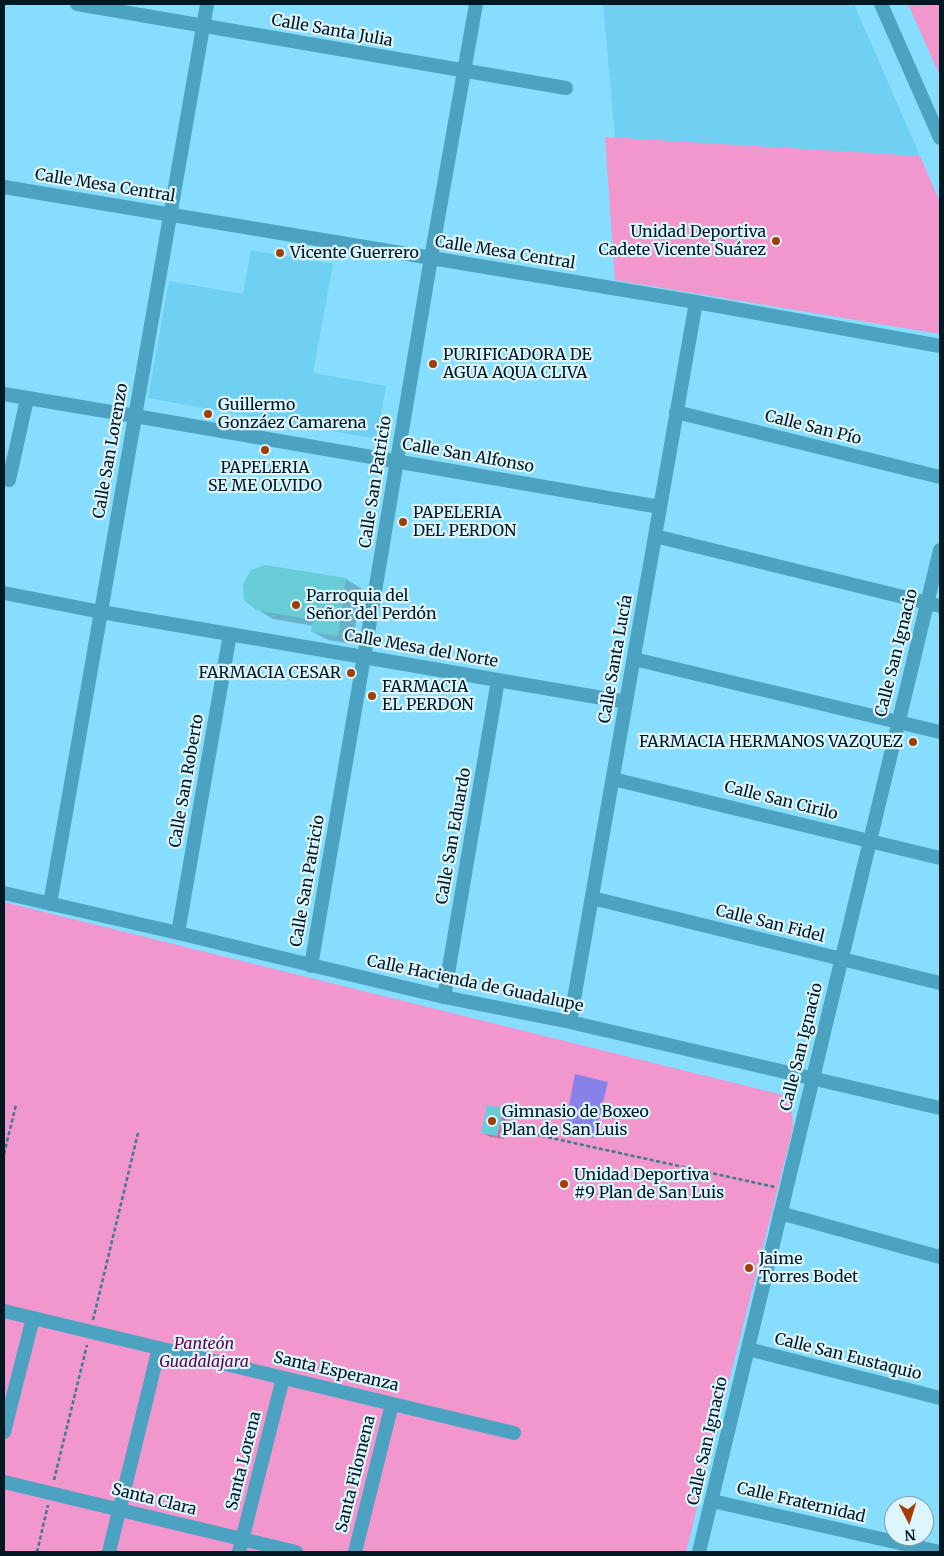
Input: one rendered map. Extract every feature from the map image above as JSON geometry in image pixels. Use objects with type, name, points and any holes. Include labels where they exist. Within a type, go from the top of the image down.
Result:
[{"type":"street","name":"Calle Santa Julia","points":[[77,4],[566,88]]},
{"type":"street","name":"Calle San Lorenzo","points":[[50,904],[206,4]]},
{"type":"street","name":"Calle San Patricio","points":[[311,966],[476,4]]},
{"type":"street","points":[[881,4],[940,138]]},
{"type":"street","name":"Calle Mesa Central","points":[[4,187],[696,302],[940,346]]},
{"type":"street","name":"Calle Santa Lucía","points":[[570,1022],[696,302]]},
{"type":"street","name":"Calle San Alfonso","points":[[4,394],[660,507]]},
{"type":"street","points":[[9,480],[27,399]]},
{"type":"street","name":"Calle San Pío","points":[[676,412],[940,477]]},
{"type":"street","points":[[655,536],[934,604]]},
{"type":"street","name":"Calle San Ignacio","points":[[700,1552],[898,722],[934,604],[940,550]]},
{"type":"street","name":"Calle Mesa del Norte","points":[[4,593],[101,612],[626,702]]},
{"type":"street","name":"Calle San Roberto","points":[[178,933],[230,634]]},
{"type":"street","points":[[634,658],[940,732]]},
{"type":"street","name":"Calle San Eduardo","points":[[444,997],[498,680]]},
{"type":"street","name":"Calle San Cirilo","points":[[613,779],[940,858]]},
{"type":"street","name":"Calle Hacienda de Guadalupe","points":[[4,893],[444,997],[570,1022],[940,1108]]},
{"type":"street","name":"Calle San Fidel","points":[[592,898],[940,983]]},
{"type":"street","points":[[780,1213],[940,1257]]},
{"type":"street","name":"Santa Esperanza","points":[[4,1311],[514,1433]]},
{"type":"street","points":[[4,1432],[33,1318]]},
{"type":"street","points":[[109,1552],[159,1348]]},
{"type":"street","name":"Calle San Eustaquio","points":[[748,1349],[940,1398]]},
{"type":"street","name":"Santa Lorena","points":[[241,1546],[283,1378]]},
{"type":"street","name":"Santa Filomena","points":[[355,1552],[392,1404]]},
{"type":"street","name":"Santa Clara","points":[[4,1482],[119,1510],[241,1546],[296,1552]]},
{"type":"street","name":"Calle Fraternidad","points":[[712,1501],[884,1546]]},
{"type":"street","name":"Calle Fraternidad","points":[[885,1546],[940,1552]]},
{"type":"path","points":[[4,1154],[16,1105]]},
{"type":"path","points":[[510,1130],[760,1184]]},
{"type":"shaded area","points":[[603,4],[854,4],[920,156],[615,138]]},
{"type":"shaded area","points":[[251,250],[333,264],[313,373],[386,386],[377,439],[148,398],[169,281],[243,294]]},
{"type":"shaded area","points":[[575,1074],[608,1082],[594,1138],[564,1133]]},
{"type":"green space","points":[[908,4],[940,4],[940,76]]},
{"type":"green space","name":"Unidad Deportiva Cadete Vicente Suárez","points":[[605,137],[920,156],[940,202],[940,334],[615,280]]},
{"type":"green space","name":"Panteón Guadalajara","points":[[4,902],[791,1097],[793,1128],[686,1552],[4,1552]]},
{"type":"building","name":"Parroquia del Señor del Perdón","points":[[265,565],[346,578],[338,636],[311,632],[313,620],[256,610],[244,600],[243,584],[251,570]]},
{"type":"building","name":"Gimnasio de Boxeo Plan de San Luis","points":[[487,1105],[504,1108],[497,1136],[481,1133]]},
{"type":"place","name":"Unidad Deportiva Cadete Vicente Suárez","points":[[776,241]]},
{"type":"place","name":"Vicente Guerrero","points":[[280,253]]},
{"type":"place","name":"PURIFICADORA DE AGUA AQUA CLIVA","points":[[433,364]]},
{"type":"place","name":"Guillermo Gonzáez Camarena","points":[[208,414]]},
{"type":"place","name":"PAPELERIA SE ME OLVIDO","points":[[265,450]]},
{"type":"place","name":"PAPELERIA DEL PERDON","points":[[403,522]]},
{"type":"place","name":"Parroquia del Señor del Perdón","points":[[296,605]]},
{"type":"place","name":"FARMACIA CESAR","points":[[351,673]]},
{"type":"place","name":"FARMACIA EL PERDON","points":[[372,696]]},
{"type":"place","name":"FARMACIA HERMANOS VAZQUEZ","points":[[913,742]]},
{"type":"place","name":"Gimnasio de Boxeo Plan de San Luis","points":[[492,1121]]},
{"type":"place","name":"Unidad Deportiva #9 Plan de San Luis","points":[[564,1184]]},
{"type":"place","name":"Jaime Torres Bodet","points":[[749,1268]]}]
